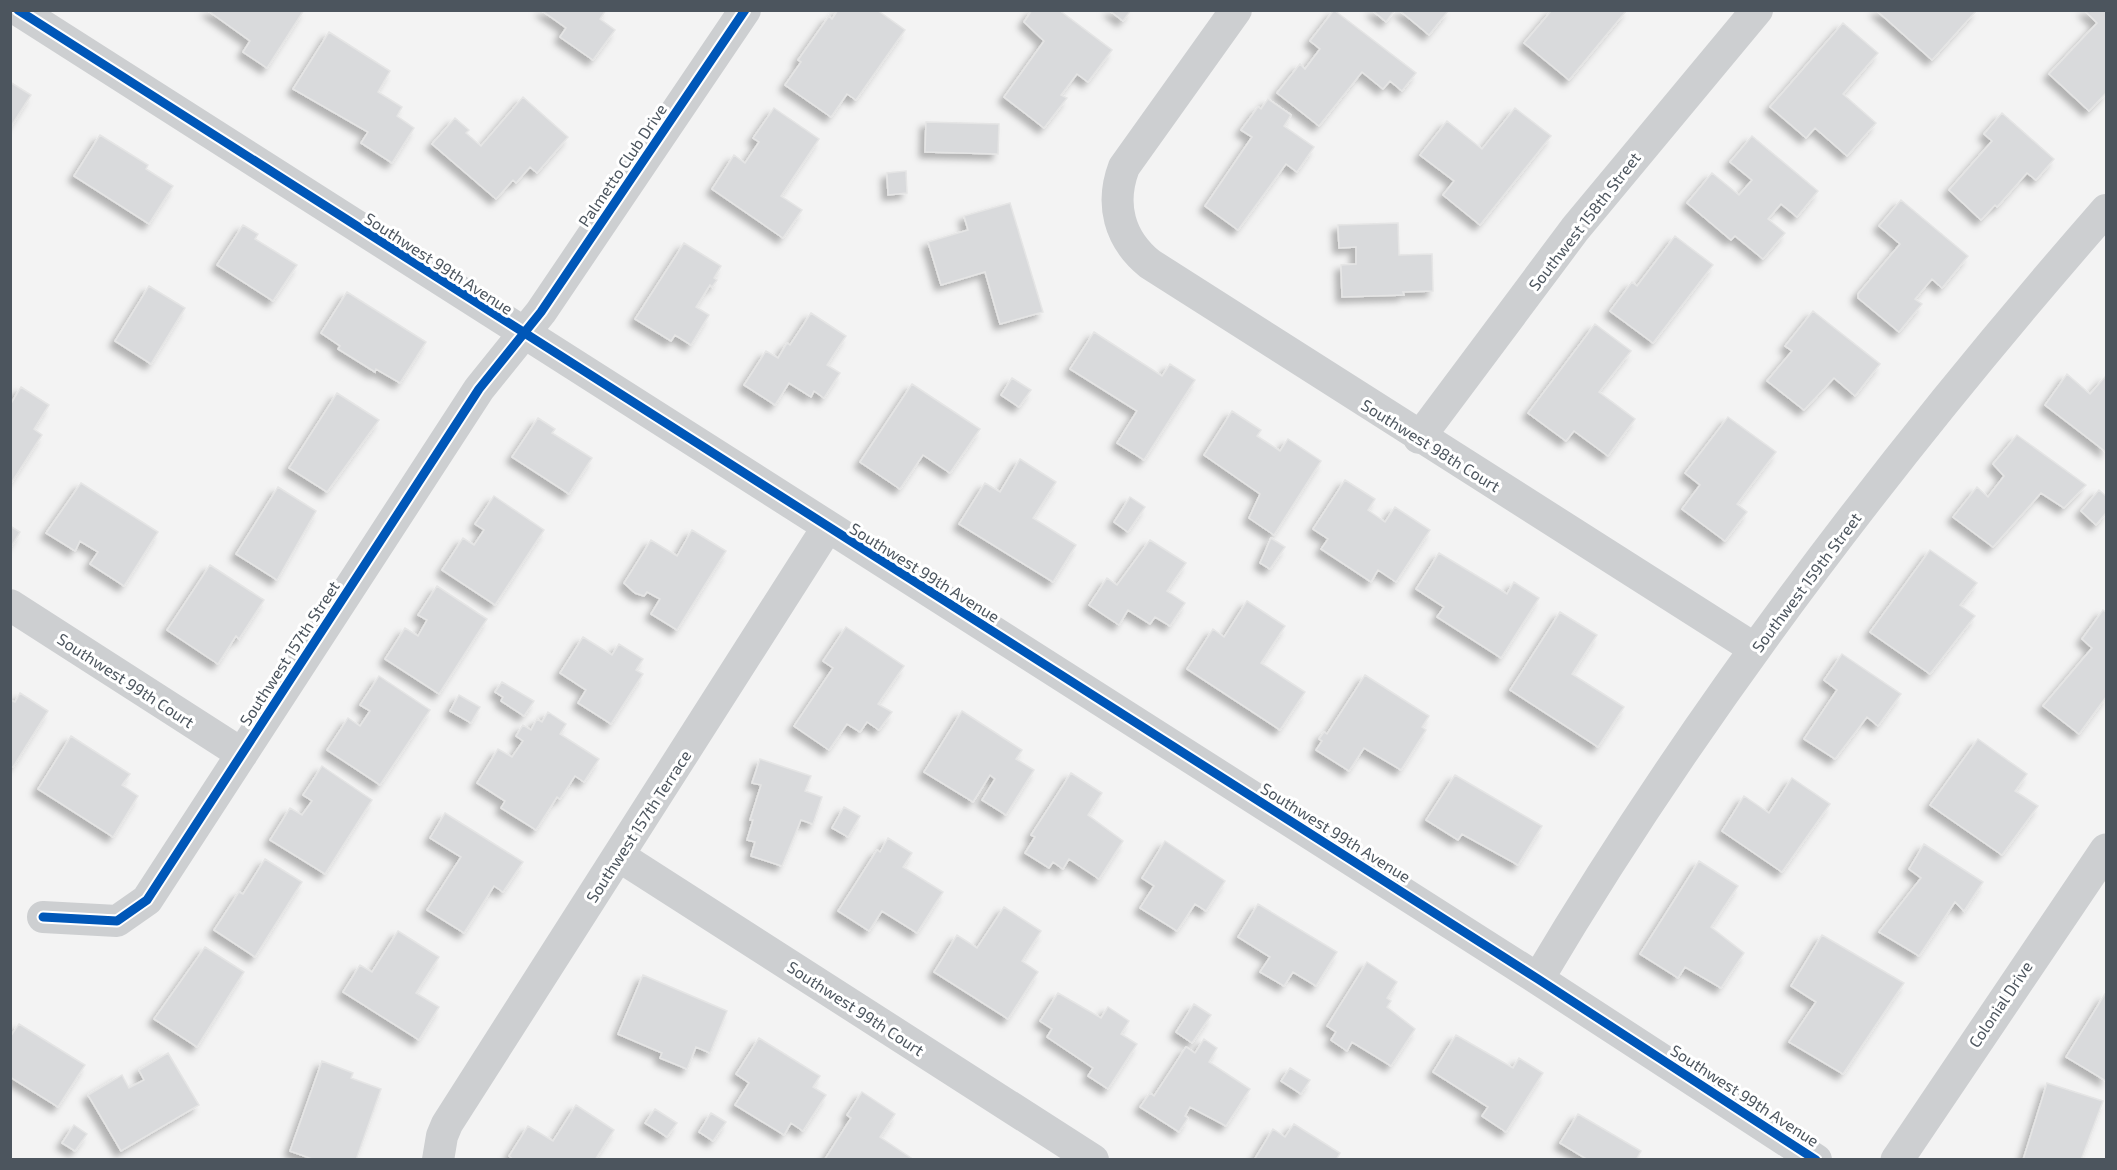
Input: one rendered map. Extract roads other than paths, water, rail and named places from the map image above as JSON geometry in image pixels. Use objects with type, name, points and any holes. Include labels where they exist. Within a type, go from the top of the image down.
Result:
[{"type":"street","name":"Southwest 99th Avenue","points":[[18,10],[522,334],[1538,979],[1816,1160]]},
{"type":"street","name":"Palmetto Club Drive","points":[[522,334],[550,300],[745,10]]},
{"type":"street","name":"Southwest 98th Court","points":[[1236,10],[1124,167],[1117,199],[1121,225],[1133,247],[1150,264],[1419,438],[1755,649]]},
{"type":"street","name":"Southwest 158th Street","points":[[1419,438],[1575,229],[1756,10]]},
{"type":"street","name":"Southwest 159th Street","points":[[1538,979],[1616,851],[1755,649],[1905,451],[2029,299],[2106,210]]},
{"type":"street","name":"Southwest 157th Street","points":[[43,917],[117,921],[147,900],[176,859],[479,389],[522,334]]},
{"type":"street","name":"Southwest 157th Terrace","points":[[438,1160],[440,1143],[447,1124],[827,528]]},
{"type":"street","name":"Southwest 99th Court","points":[[10,605],[242,754]]},
{"type":"street","name":"Colonial Drive","points":[[1897,1160],[2105,854]]},
{"type":"street","name":"Southwest 99th Court","points":[[619,856],[1093,1160]]}]
